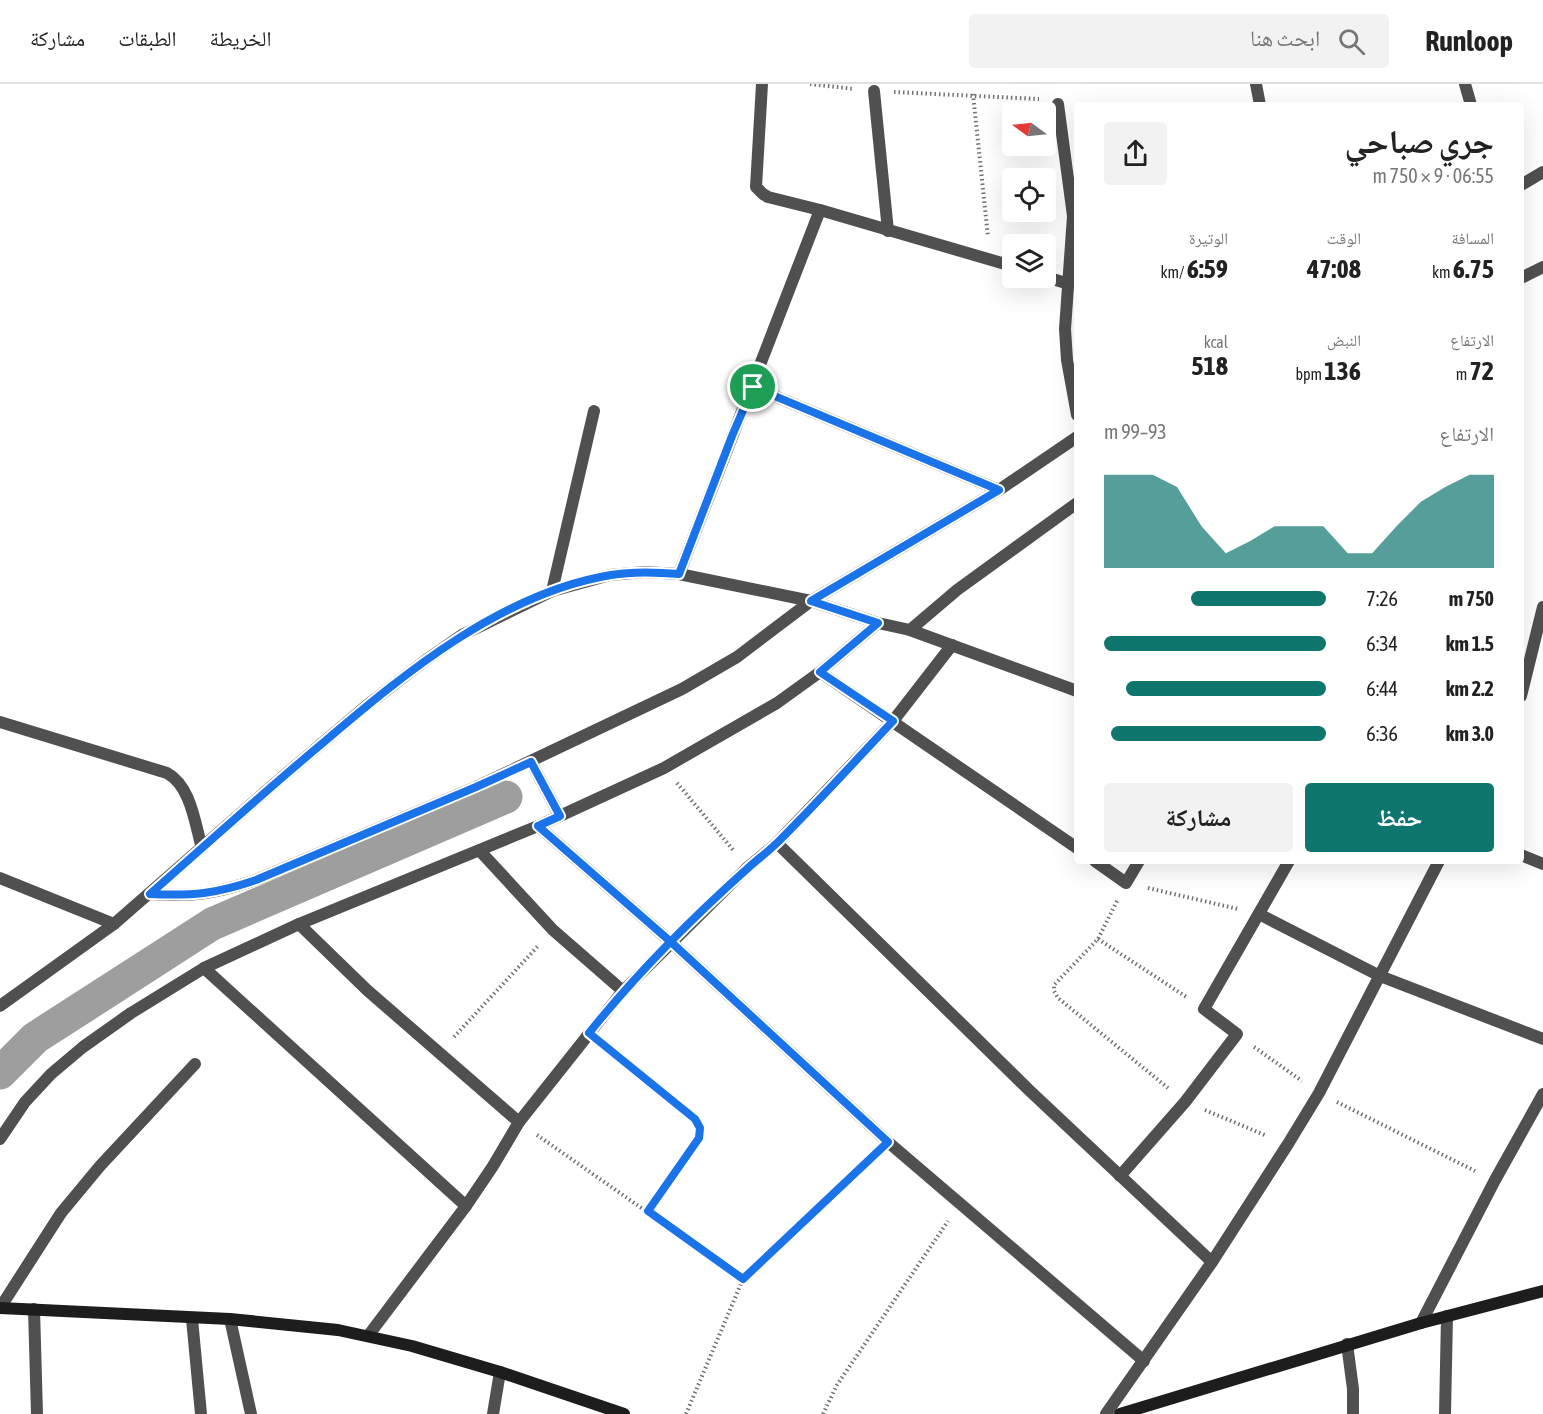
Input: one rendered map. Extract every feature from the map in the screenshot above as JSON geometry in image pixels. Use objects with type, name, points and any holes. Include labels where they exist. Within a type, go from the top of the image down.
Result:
[{"type":"main road","points":[[1120,1414],[1347,1344],[1543,1291]]},
{"type":"main road","points":[[0,1308],[230,1319],[297,1325],[368,1336],[500,1372],[624,1414]]},
{"type":"street","points":[[762,84],[756,187],[759,191],[768,197],[1002,262]]},
{"type":"street","points":[[1256,84],[1259,102]]},
{"type":"street","points":[[1466,84],[1470,102]]},
{"type":"street","points":[[874,91],[888,231]]},
{"type":"street","points":[[1058,104],[1074,209]]},
{"type":"street","points":[[1524,183],[1543,172]]},
{"type":"street","points":[[679,574],[820,210]]},
{"type":"street","points":[[1074,227],[1065,329],[1067,360],[1074,398]]},
{"type":"street","points":[[1524,275],[1543,267]]},
{"type":"street","points":[[1056,280],[1069,284]]},
{"type":"street","points":[[753,387],[999,490]]},
{"type":"street","points":[[552,591],[594,411]]},
{"type":"street","points":[[150,894],[199,895],[225,891],[256,880],[476,787],[682,689],[737,657],[811,601],[999,490],[1074,440]]},
{"type":"street","points":[[910,630],[957,590],[1074,505]]},
{"type":"street","points":[[0,1006],[114,924],[366,706],[426,660],[462,635],[552,591],[610,575],[645,572],[679,574],[811,601],[878,623],[910,630],[1074,691]]},
{"type":"street","points":[[1524,684],[1543,607]]},
{"type":"street","points":[[0,1139],[25,1102],[75,1053],[131,1013],[204,968],[299,924],[538,826],[664,768],[777,703],[820,672],[878,623]]},
{"type":"street","points":[[368,1336],[466,1206],[519,1122],[623,991],[748,867],[777,843],[893,721],[952,645]]},
{"type":"street","points":[[820,672],[1074,846]]},
{"type":"street","points":[[0,722],[167,773],[176,778],[183,787],[202,848]]},
{"type":"street","points":[[531,762],[560,816]]},
{"type":"street","points":[[538,826],[671,942],[888,1142],[1144,1361]]},
{"type":"street","points":[[777,843],[1120,1176],[1212,1262]]},
{"type":"street","points":[[480,851],[553,930],[623,991]]},
{"type":"street","points":[[1524,856],[1543,864]]},
{"type":"street","points":[[1099,864],[1126,883],[1137,864]]},
{"type":"street","points":[[1120,1176],[1185,1102],[1237,1034],[1204,1009],[1287,864]]},
{"type":"street","points":[[1106,1414],[1212,1262],[1319,1093],[1437,864]]},
{"type":"street","points":[[0,878],[114,924]]},
{"type":"street","points":[[1259,914],[1380,976],[1543,1039]]},
{"type":"street","points":[[299,924],[367,990],[519,1122]]},
{"type":"street","points":[[204,968],[466,1206]]},
{"type":"street","points":[[0,1308],[61,1213],[100,1166],[195,1064]]},
{"type":"street","points":[[1421,1323],[1495,1180],[1543,1094]]},
{"type":"street","points":[[34,1310],[38,1414]]},
{"type":"street","points":[[1445,1414],[1447,1316]]},
{"type":"street","points":[[192,1318],[201,1414]]},
{"type":"street","points":[[230,1319],[251,1414]]},
{"type":"street","points":[[1347,1344],[1353,1389],[1353,1414]]},
{"type":"street","points":[[493,1414],[500,1372]]},
{"type":"path","points":[[810,84],[874,91],[1053,99],[1058,104]]},
{"type":"path","points":[[973,94],[990,258]]},
{"type":"path","points":[[664,768],[748,867]]},
{"type":"path","points":[[1259,914],[1126,883],[1098,939],[1054,985],[1054,991],[1058,998],[1185,1102],[1288,1144]]},
{"type":"path","points":[[440,1052],[553,930]]},
{"type":"path","points":[[1098,939],[1204,1009]]},
{"type":"path","points":[[589,1033],[695,1119],[700,1128],[699,1138],[648,1211]]},
{"type":"path","points":[[1237,1034],[1319,1093],[1495,1180]]},
{"type":"path","points":[[519,1122],[743,1279]]},
{"type":"path","points":[[686,1414],[743,1279],[888,1142]]},
{"type":"path","points":[[823,1414],[837,1384],[959,1204]]},
{"type":"waterway","points":[[0,1073],[35,1038],[212,924],[506,797]]},
{"type":"route","points":[[753,387],[711,488],[679,574],[645,572],[610,575],[552,591],[462,635],[366,706],[150,894],[182,896],[225,891],[256,880],[531,762],[560,816],[538,826],[671,942],[888,1142],[743,1279],[648,1211],[699,1138],[700,1128],[695,1119],[589,1033],[623,991],[648,965],[671,942],[748,867],[777,843],[893,721],[820,672],[878,623],[811,601],[999,490],[753,387]]}]
